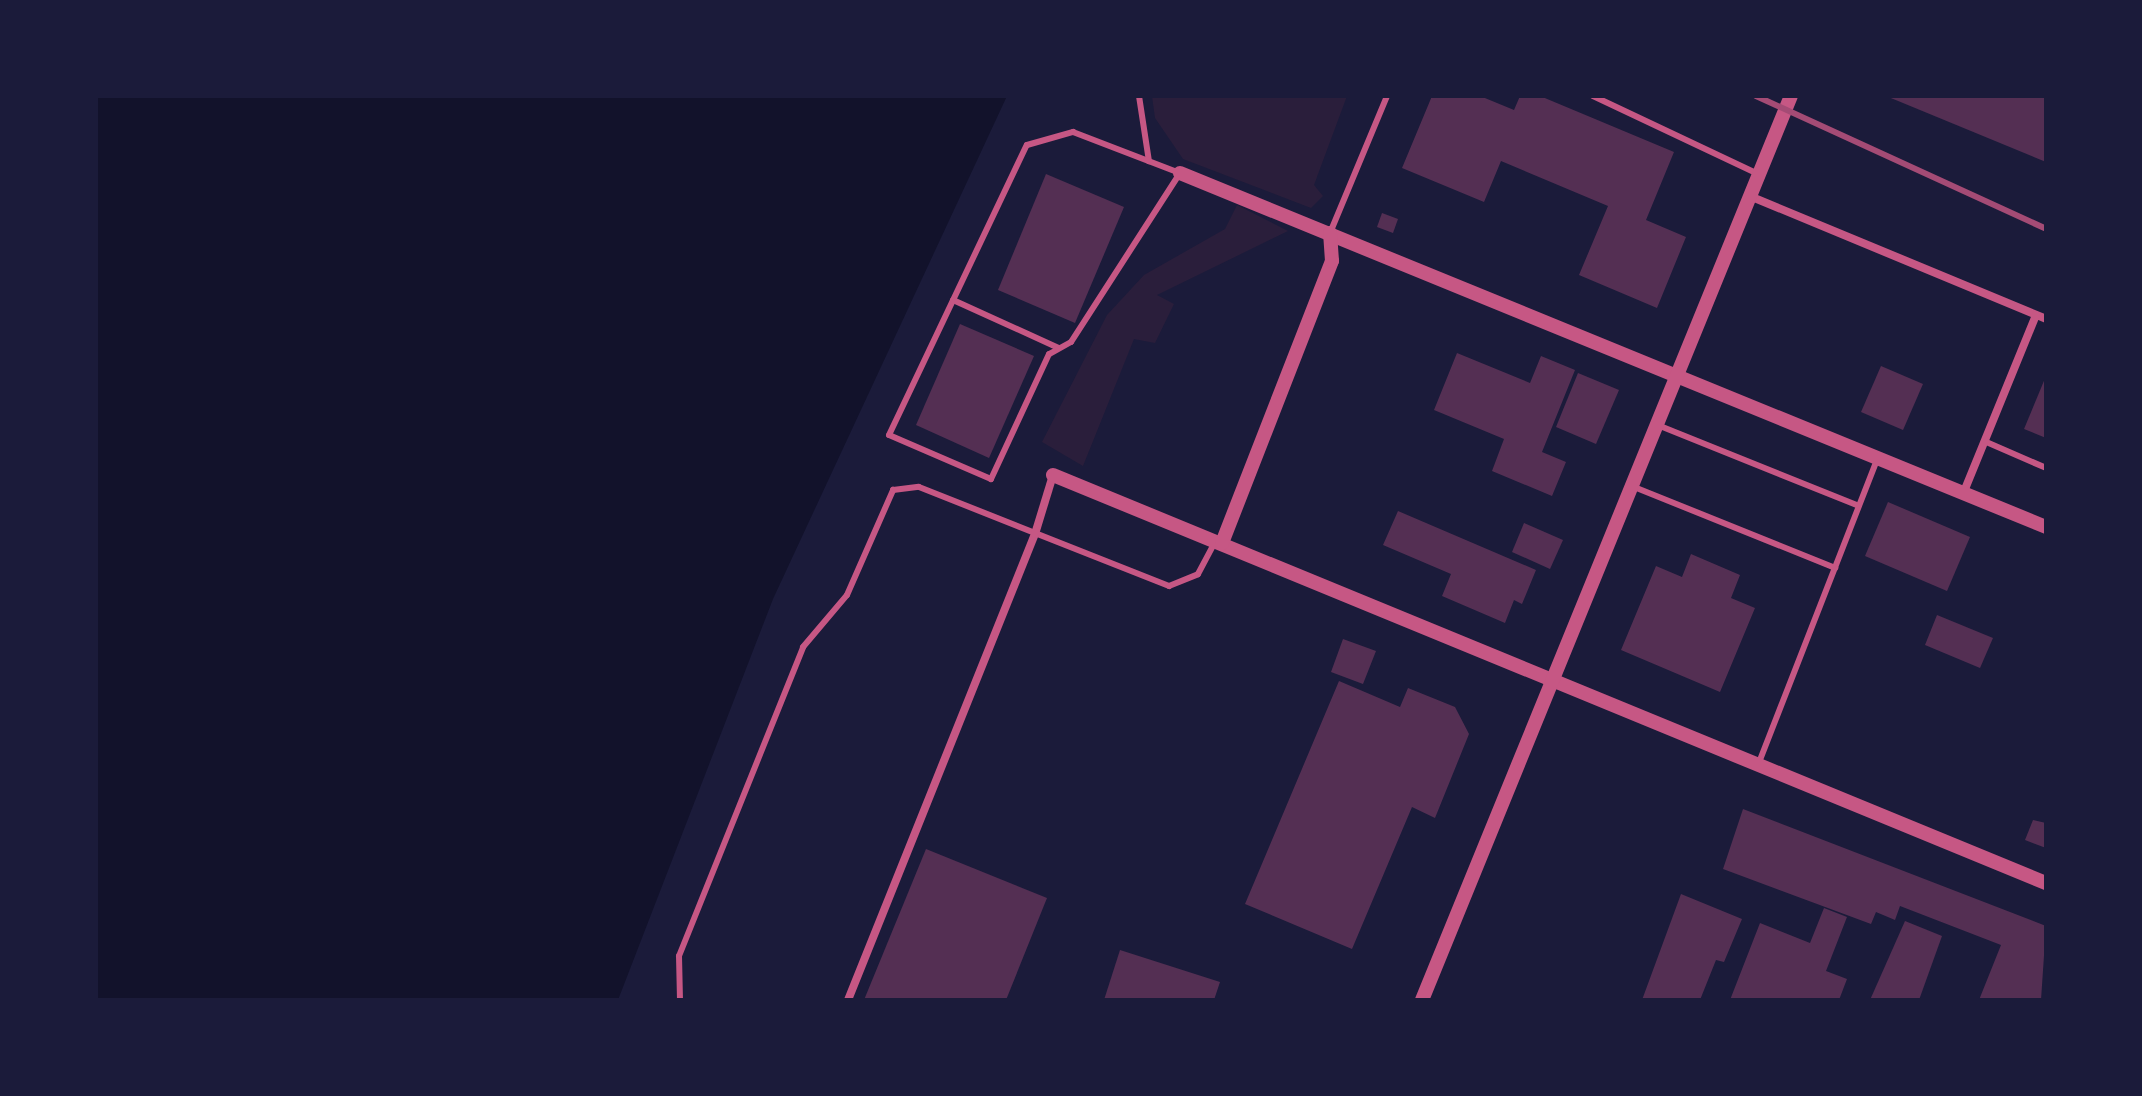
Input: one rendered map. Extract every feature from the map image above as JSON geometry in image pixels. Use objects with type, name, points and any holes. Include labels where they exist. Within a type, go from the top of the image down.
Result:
[{"type":"street","points":[[1422,1000],[1660,426],[1791,96]]},
{"type":"street","points":[[1180,173],[2046,527]]},
{"type":"street","points":[[1752,197],[2046,319]]},
{"type":"street","points":[[1219,542],[1332,261],[1330,233]]},
{"type":"street","points":[[1963,494],[2036,315]]},
{"type":"street","points":[[848,1000],[1035,534],[1053,475],[2046,883]]},
{"type":"lane","points":[[1139,96],[1149,161]]},
{"type":"lane","points":[[1330,233],[1387,96]]},
{"type":"lane","points":[[1593,96],[1760,175]]},
{"type":"lane","points":[[1073,132],[1149,161],[1180,173],[1071,342],[1049,354],[991,479],[889,435],[1027,145],[1073,132]]},
{"type":"lane","points":[[953,300],[1059,348]]},
{"type":"lane","points":[[1660,426],[1859,506]]},
{"type":"lane","points":[[1984,441],[2046,468]]},
{"type":"lane","points":[[1758,765],[1877,459]]},
{"type":"lane","points":[[680,1000],[679,956],[803,647],[847,595],[885,501],[893,490],[919,487],[1169,586],[1198,574],[1219,542]]},
{"type":"lane","points":[[1634,487],[1835,568]]},
{"type":"shaded area","points":[[96,96],[1007,96],[773,599],[618,1000],[96,1000]]},
{"type":"shaded area","points":[[1152,96],[1347,96],[1314,185],[1323,196],[1311,208],[1183,159],[1155,118]]},
{"type":"shaded area","points":[[1237,205],[1288,231],[1157,295],[1174,304],[1155,343],[1134,339],[1083,466],[1042,442],[1107,315],[1144,275],[1225,229]]},
{"type":"building","points":[[1432,96],[1480,96],[1514,110],[1520,96],[1540,96],[1674,152],[1646,220],[1686,237],[1657,308],[1579,275],[1608,206],[1501,161],[1484,202],[1402,168]]},
{"type":"building","points":[[1886,96],[2046,96],[2046,162]]},
{"type":"building","points":[[1046,174],[1124,207],[1075,323],[998,290]]},
{"type":"building","points":[[1382,213],[1398,219],[1393,233],[1377,227]]},
{"type":"building","points":[[960,324],[1034,356],[989,458],[916,425]]},
{"type":"building","points":[[1457,353],[1530,383],[1541,356],[1575,370],[1542,452],[1566,462],[1552,496],[1492,471],[1504,439],[1434,410]]},
{"type":"building","points":[[1881,366],[1923,384],[1903,430],[1861,412]]},
{"type":"building","points":[[1578,373],[1619,390],[1596,444],[1556,427]]},
{"type":"building","points":[[2046,376],[2046,438],[2024,429]]},
{"type":"building","points":[[1888,502],[1970,537],[1947,591],[1865,556]]},
{"type":"building","points":[[1398,511],[1536,570],[1522,604],[1514,600],[1505,623],[1442,596],[1451,574],[1383,545]]},
{"type":"building","points":[[1524,523],[1563,540],[1550,569],[1512,552]]},
{"type":"building","points":[[1691,554],[1740,575],[1731,598],[1755,608],[1720,692],[1621,650],[1656,566],[1682,577]]},
{"type":"building","points":[[1937,615],[1993,638],[1980,668],[1925,645]]},
{"type":"building","points":[[1343,639],[1376,651],[1363,684],[1331,672]]},
{"type":"building","points":[[1339,681],[1400,707],[1408,688],[1455,707],[1469,734],[1435,818],[1412,807],[1352,949],[1245,904]]},
{"type":"building","points":[[1743,809],[2046,926],[2041,1000],[1979,1000],[2001,945],[1900,906],[1895,920],[1876,912],[1871,924],[1723,869]]},
{"type":"building","points":[[2033,820],[2046,823],[2046,848],[2025,840]]},
{"type":"building","points":[[926,849],[1047,898],[1006,1000],[864,1000]]},
{"type":"building","points":[[1681,894],[1742,919],[1724,962],[1716,960],[1700,1000],[1642,1000]]},
{"type":"building","points":[[1824,908],[1847,917],[1826,971],[1847,979],[1839,1000],[1730,1000],[1760,923],[1810,943]]},
{"type":"building","points":[[1905,921],[1942,936],[1919,1000],[1870,1000]]},
{"type":"building","points":[[1120,950],[1220,982],[1214,1000],[1104,1000]]},
{"type":"railway","points":[[1756,96],[2046,229]]}]
